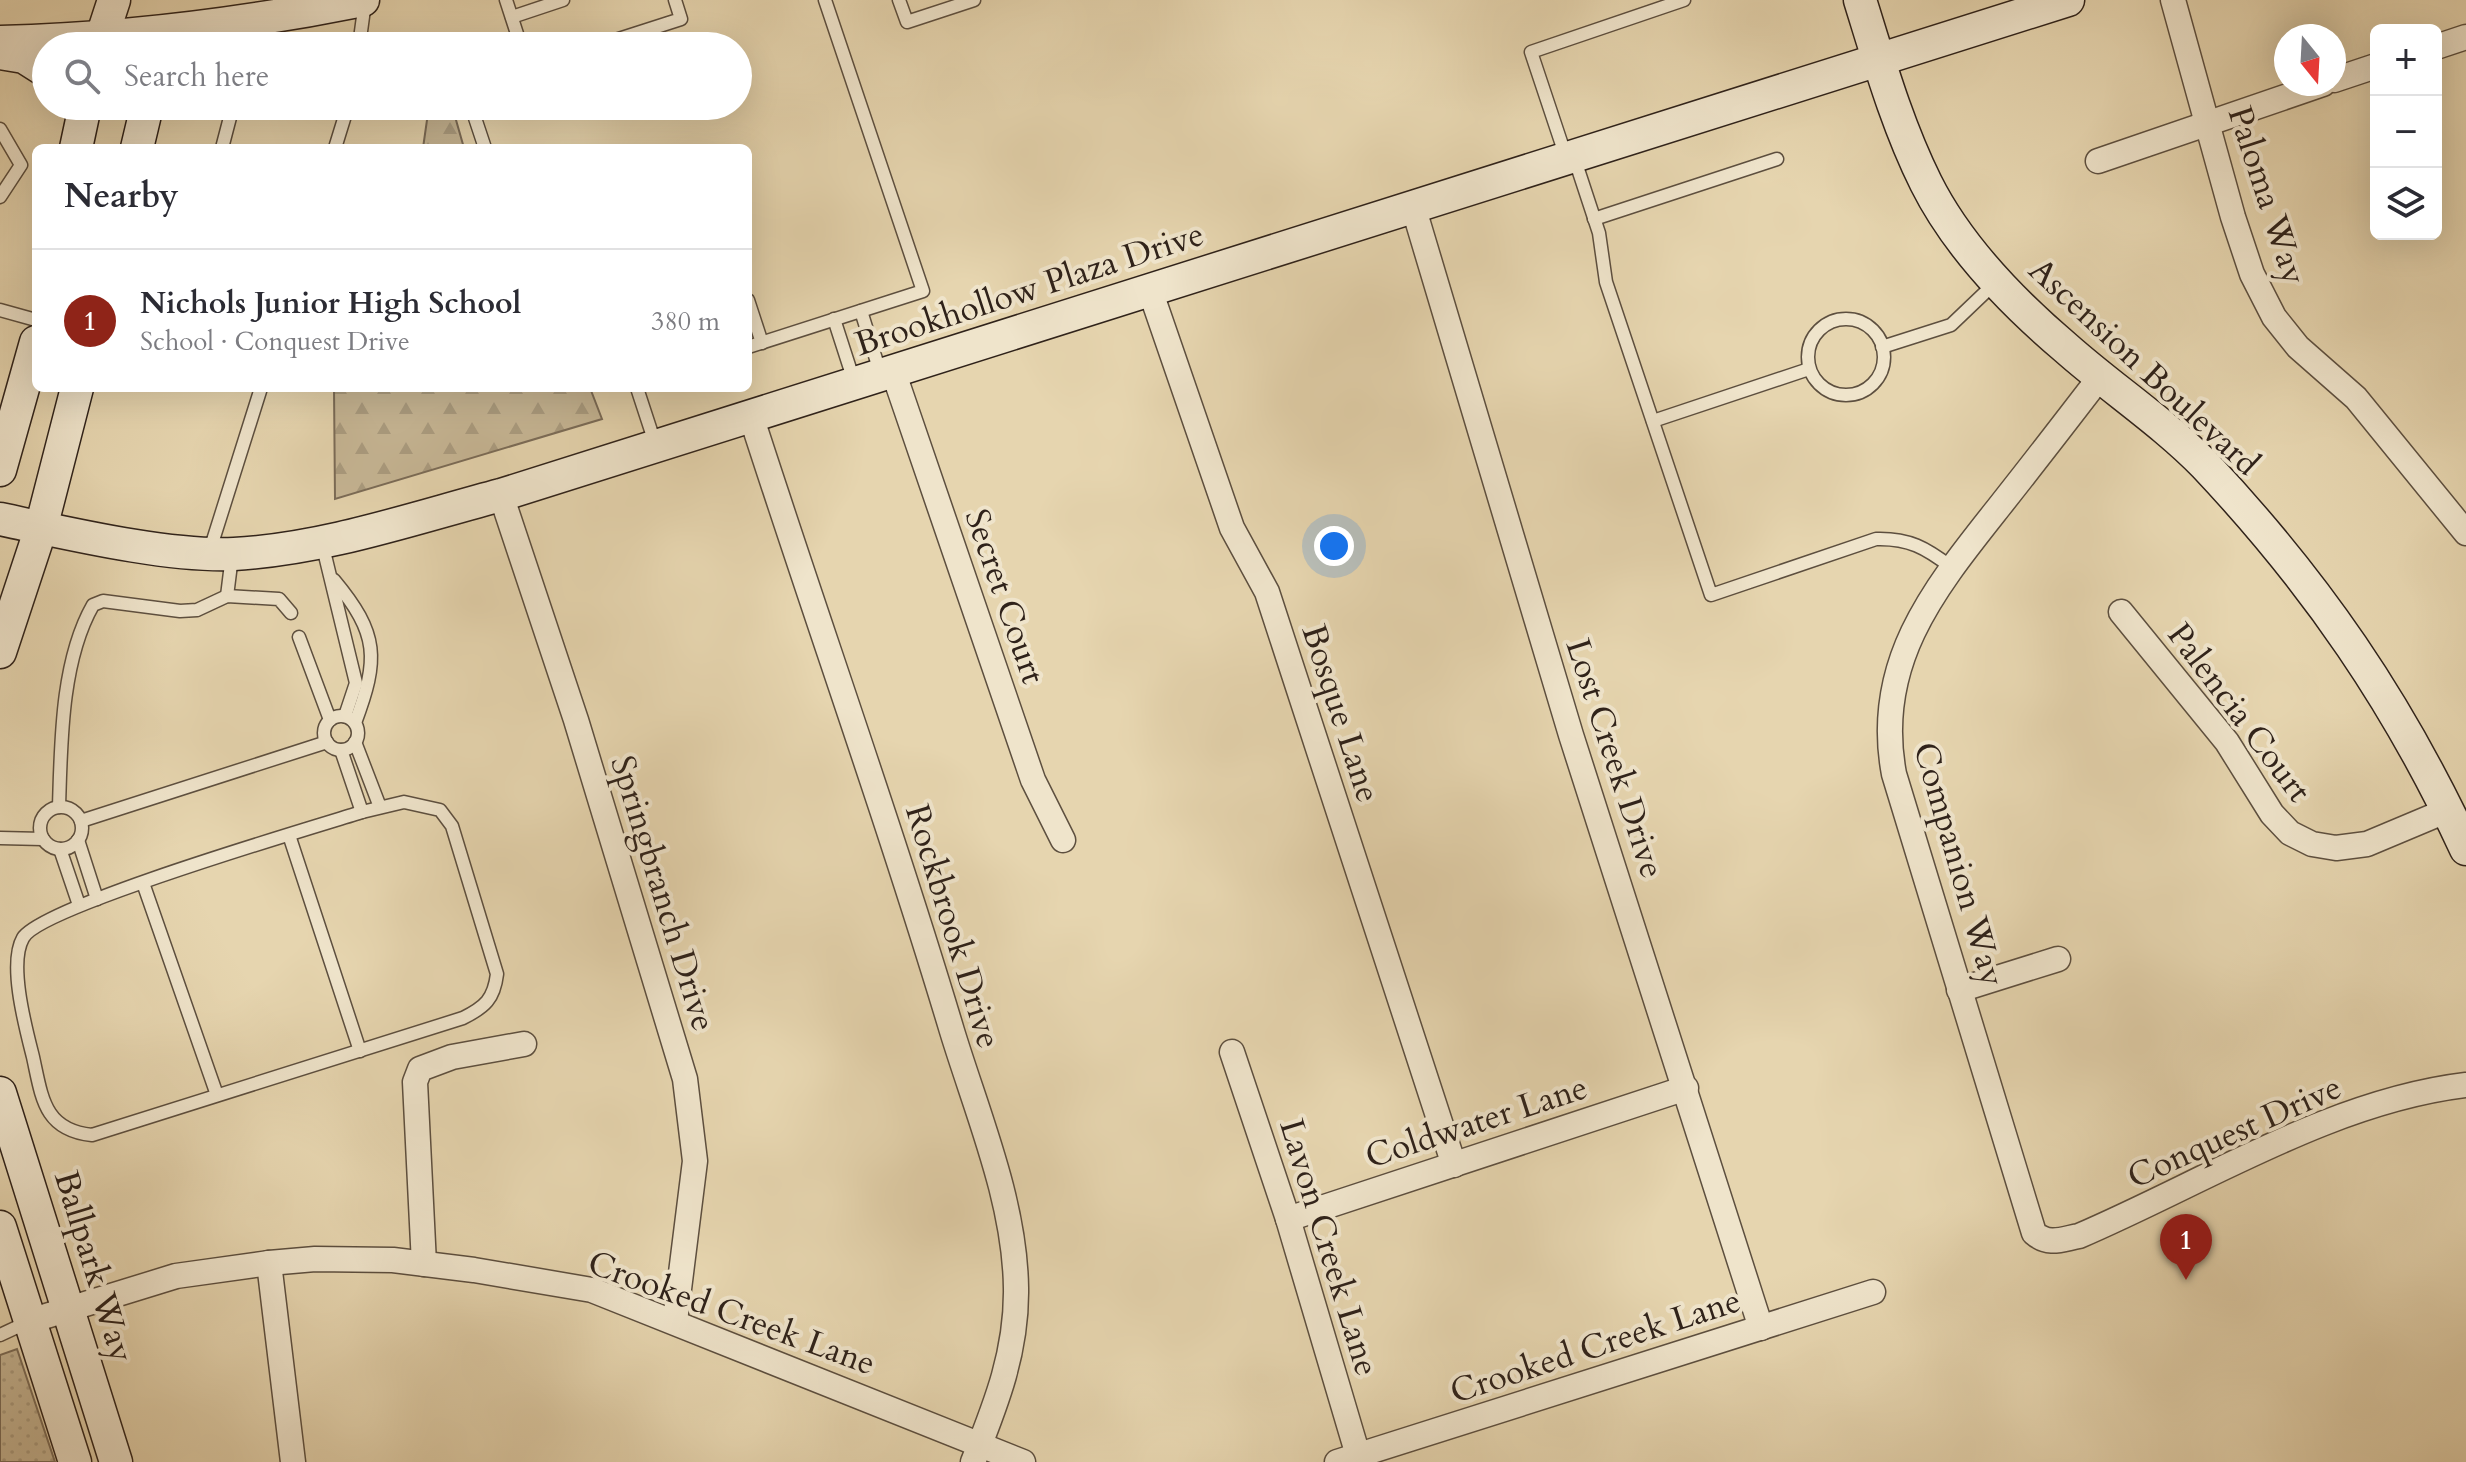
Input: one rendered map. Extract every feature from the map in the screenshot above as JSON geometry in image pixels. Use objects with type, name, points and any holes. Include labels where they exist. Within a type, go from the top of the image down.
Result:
[{"type":"street","points":[[103,32],[114,0]]},
{"type":"street","points":[[239,32],[282,17],[364,0]]},
{"type":"street","name":"Ascension Boulevard","points":[[1860,0],[1925,182],[1949,221],[1997,280],[2064,347],[2203,464],[2305,578],[2354,645],[2416,748],[2466,849]]},
{"type":"street","name":"Brookhollow Plaza Drive","points":[[0,519],[41,528],[220,554],[322,543],[501,495],[2068,0]]},
{"type":"street","name":"Paloma Way","points":[[2173,0],[2252,274],[2274,317],[2298,347],[2356,398],[2466,533]]},
{"type":"street","points":[[138,32],[167,25],[282,17]]},
{"type":"street","points":[[2442,45],[2466,37]]},
{"type":"street","points":[[0,42],[32,42]]},
{"type":"street","points":[[0,53],[24,57],[32,62]]},
{"type":"street","points":[[2346,76],[2370,68]]},
{"type":"street","points":[[2098,161],[2287,96]]},
{"type":"street","points":[[72,120],[76,144]]},
{"type":"street","points":[[76,144],[82,120]]},
{"type":"street","points":[[138,144],[145,120]]},
{"type":"street","name":"Lost Creek Drive","points":[[1413,206],[1571,735],[1761,1328]]},
{"type":"street","name":"Bosque Lane","points":[[1150,290],[1232,528],[1267,592],[1454,1165]]},
{"type":"street","points":[[0,470],[32,356]]},
{"type":"street","name":"Secret Court","points":[[876,376],[1033,780],[1063,840]]},
{"type":"street","name":"Companion Way","points":[[2034,1233],[1894,774],[1888,718],[1894,681],[1932,592],[2100,377]]},
{"type":"street","points":[[0,652],[41,528],[76,392]]},
{"type":"street","name":"Rockbrook Drive","points":[[751,416],[934,972],[1006,1211],[1016,1285],[1015,1338],[1007,1377],[976,1453]]},
{"type":"street","name":"Springbranch Drive","points":[[501,495],[581,735],[685,1079],[695,1161],[675,1321]]},
{"type":"street","name":"Palencia Court","points":[[2121,612],[2227,742],[2272,814],[2290,833],[2312,844],[2336,848],[2367,844],[2448,810]]},
{"type":"street","points":[[1959,990],[2058,959]]},
{"type":"street","points":[[424,1264],[415,1082],[420,1069],[452,1057],[524,1044]]},
{"type":"street","name":"Lavon Creek Lane","points":[[1232,1052],[1288,1219],[1352,1460]]},
{"type":"street","name":"Conquest Drive","points":[[2034,1233],[2043,1241],[2052,1242],[2079,1236],[2322,1125],[2382,1103],[2466,1085]]},
{"type":"street","name":"Coldwater Lane","points":[[1288,1219],[1686,1088]]},
{"type":"street","name":"Ballpark Way","points":[[0,1093],[116,1462]]},
{"type":"street","points":[[0,1227],[75,1462]]},
{"type":"street","name":"Crooked Creek Lane","points":[[30,1321],[176,1276],[315,1259],[424,1264],[592,1290],[675,1321],[976,1453],[1023,1462]]},
{"type":"street","points":[[269,1263],[293,1462]]},
{"type":"street","name":"Crooked Creek Lane","points":[[1352,1460],[1873,1292]]},
{"type":"lane","points":[[361,32],[364,0]]},
{"type":"lane","points":[[506,0],[517,32]]},
{"type":"lane","points":[[512,17],[563,0]]},
{"type":"lane","points":[[641,32],[681,19],[675,0]]},
{"type":"lane","points":[[752,346],[923,291],[825,0]]},
{"type":"lane","points":[[899,0],[907,22],[974,0]]},
{"type":"lane","points":[[1684,0],[1531,52],[1594,219],[1606,282],[1711,595],[1876,539],[1899,538],[1921,544],[1951,567]]},
{"type":"lane","points":[[223,144],[229,120]]},
{"type":"lane","points":[[336,144],[344,120]]},
{"type":"lane","points":[[476,120],[484,144]]},
{"type":"lane","points":[[0,129],[6,151],[21,165],[0,197]]},
{"type":"lane","points":[[1594,219],[1777,159]]},
{"type":"lane","points":[[1882,347],[1951,325],[1997,280]]},
{"type":"lane","points":[[0,310],[32,319]]},
{"type":"lane","points":[[861,311],[876,376]]},
{"type":"lane","points":[[752,312],[762,343]]},
{"type":"lane","points":[[834,319],[876,376]]},
{"type":"lane","points":[[1833,321],[1863,323],[1882,347],[1879,375],[1857,393],[1845,395],[1823,388],[1809,369],[1807,357],[1814,335],[1833,321]]},
{"type":"lane","points":[[1653,421],[1809,369]]},
{"type":"lane","points":[[227,596],[220,554],[260,392]]},
{"type":"lane","points":[[638,392],[656,446]]},
{"type":"lane","points":[[322,543],[334,580],[364,623],[372,652],[371,680],[350,720]]},
{"type":"lane","points":[[334,580],[334,601],[356,683],[350,720],[358,733],[355,742],[380,807]]},
{"type":"lane","points":[[59,807],[62,717],[83,621],[93,605],[103,601],[197,610],[227,596],[279,599],[291,613]]},
{"type":"lane","points":[[299,637],[330,720],[324,731],[327,742],[341,750],[362,812]]},
{"type":"lane","points":[[330,720],[350,720]]},
{"type":"lane","points":[[81,821],[327,742]]},
{"type":"lane","points":[[341,750],[355,742]]},
{"type":"lane","points":[[404,802],[427,805],[440,810],[452,826],[497,974],[494,994],[482,1009],[463,1018],[92,1135],[71,1133],[54,1122],[40,1093],[23,1015],[17,955],[23,936],[43,921],[79,905],[380,807],[404,802]]},
{"type":"lane","points":[[43,839],[42,818],[59,807],[73,810],[81,821],[78,840],[97,899]]},
{"type":"lane","points":[[289,835],[360,1051]]},
{"type":"lane","points":[[0,838],[43,839],[60,849],[79,905]]},
{"type":"lane","points":[[60,849],[78,840]]},
{"type":"lane","points":[[143,883],[217,1095]]},
{"type":"lane","points":[[0,1335],[30,1321]]},
{"type":"green space","points":[[427,120],[456,120],[463,144],[424,144]]},
{"type":"green space","points":[[334,392],[592,392],[602,419],[335,499]]},
{"type":"green space","points":[[17,1349],[55,1462],[0,1462],[0,1355]]},
{"type":"place","name":"Nichols Junior High School","points":[[2186,1280]]}]
